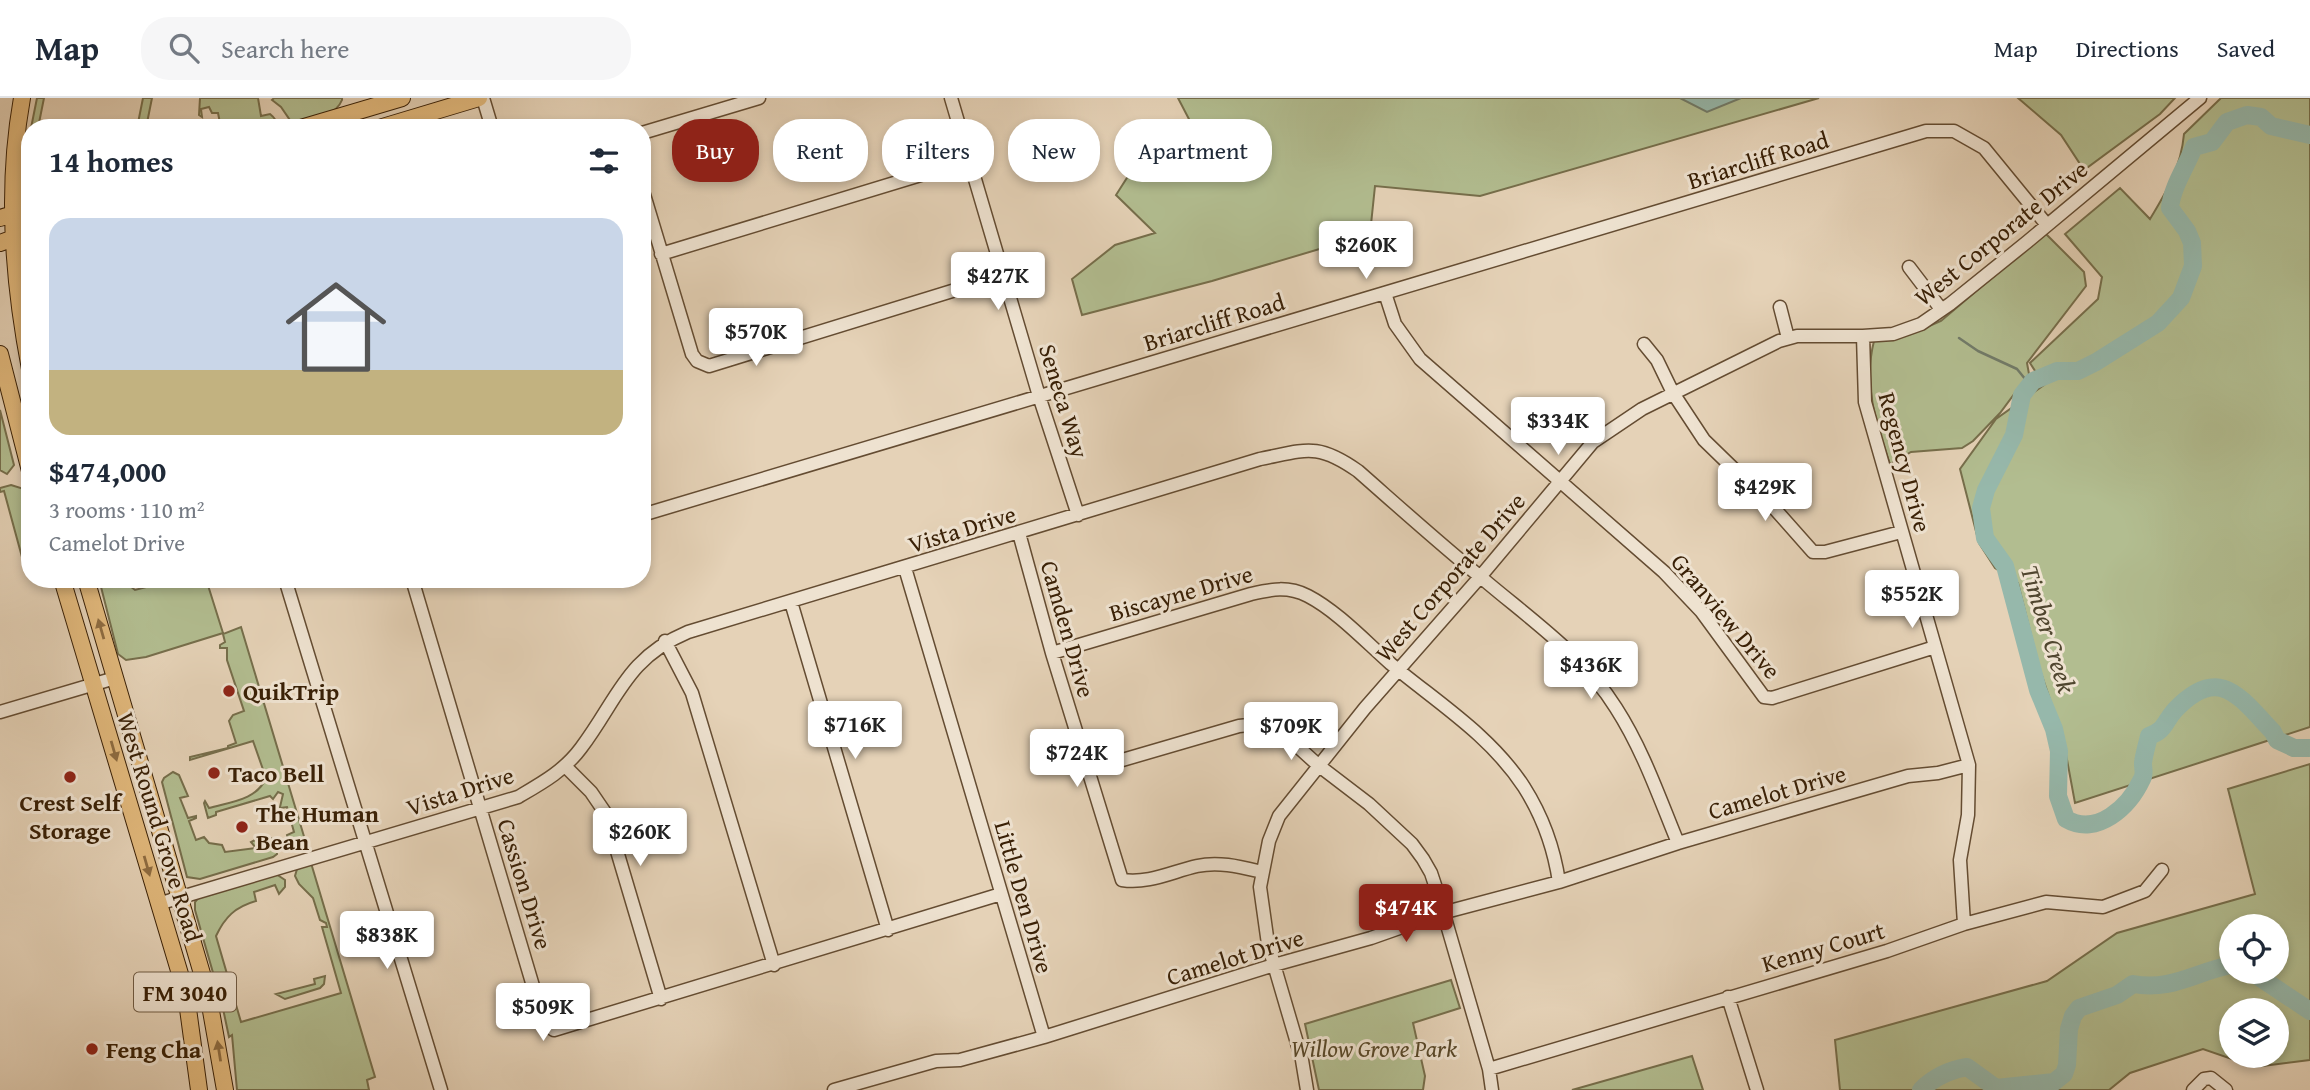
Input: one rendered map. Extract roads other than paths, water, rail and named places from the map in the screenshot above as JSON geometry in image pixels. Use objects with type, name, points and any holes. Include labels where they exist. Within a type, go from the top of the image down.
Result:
[{"type":"main road","points":[[21,320],[7,240],[7,216],[22,98]]},
{"type":"main road","points":[[355,119],[402,98]]},
{"type":"main road","points":[[410,119],[481,98]]},
{"type":"main road","points":[[0,354],[21,436]]},
{"type":"main road","points":[[6,379],[18,389],[21,400]]},
{"type":"main road","name":"West Round Grove Road","points":[[65,588],[186,994],[200,1090]]},
{"type":"main road","name":"West Round Grove Road","points":[[89,588],[208,994],[225,1090]]},
{"type":"street","points":[[481,98],[489,119]]},
{"type":"street","points":[[651,130],[759,98]]},
{"type":"street","name":"Seneca Way","points":[[951,98],[957,119]]},
{"type":"street","name":"West Corporate Drive","points":[[1307,1090],[1268,944],[1260,887],[1269,841],[1279,816],[1318,765],[1593,442],[1642,409],[1788,338],[1813,335],[1863,336],[1904,331],[1921,324],[2047,225],[2200,98]]},
{"type":"street","name":"Briarcliff Road","points":[[651,511],[1926,131],[1954,131],[1984,148],[2047,225]]},
{"type":"street","points":[[661,254],[898,182]]},
{"type":"street","name":"Seneca Way","points":[[977,182],[1039,396],[1078,515]]},
{"type":"street","points":[[651,219],[692,354],[697,361],[709,366],[1004,275]]},
{"type":"street","points":[[1909,267],[1941,309]]},
{"type":"street","name":"Granview Drive","points":[[1385,293],[1395,324],[1420,359],[1664,572],[1701,611],[1764,697],[1772,698],[1935,647]]},
{"type":"street","points":[[1780,307],[1788,338]]},
{"type":"street","name":"Regency Drive","points":[[1863,336],[1865,402],[1969,765],[1968,815],[1959,860],[1964,924]]},
{"type":"street","points":[[1644,344],[1657,360],[1673,393],[1704,440],[1774,508],[1814,552],[1825,552],[1901,532]]},
{"type":"street","name":"Vista Drive","points":[[158,904],[517,797],[555,776],[565,766],[583,747],[634,669],[665,641],[1261,459],[1312,449],[1339,458],[1358,471],[1480,577],[1537,622],[1600,685],[1644,759],[1678,843]]},
{"type":"street","name":"Camden Drive","points":[[1019,533],[1052,653],[1122,880],[1137,883],[1212,864],[1262,872]]},
{"type":"street","name":"Little Den Drive","points":[[905,568],[1044,1037]]},
{"type":"street","points":[[288,588],[441,1090]]},
{"type":"street","name":"Cassion Drive","points":[[414,588],[544,1023],[554,1030],[1001,894]]},
{"type":"street","name":"Biscayne Drive","points":[[1052,653],[1251,594],[1279,588],[1307,596],[1324,606],[1471,727],[1510,767],[1546,829],[1559,882]]},
{"type":"street","points":[[791,602],[888,930]]},
{"type":"street","points":[[665,641],[692,693],[774,965]]},
{"type":"street","points":[[0,712],[116,678]]},
{"type":"street","points":[[1088,771],[1239,726],[1259,724],[1286,736],[1318,765],[1369,803],[1412,844],[1431,873],[1489,1069],[1492,1090]]},
{"type":"street","name":"Camelot Drive","points":[[834,1090],[936,1061],[960,1060],[1044,1037],[1371,938],[1442,913],[1559,882],[1678,843],[1908,776],[1969,765]]},
{"type":"street","points":[[565,766],[591,793],[606,814],[661,999]]},
{"type":"street","name":"Kenny Court","points":[[1489,1069],[2046,901],[2103,907],[2146,891],[2162,870]]},
{"type":"street","points":[[1728,997],[1757,1090]]},
{"type":"street","points":[[2193,1090],[2204,1079],[2211,1078],[2226,1090]]},
{"type":"waterway","name":"Timber Creek","points":[[2310,135],[2271,126],[2261,117],[2247,115],[2227,122],[2212,142],[2194,147],[2176,185],[2170,208],[2187,231],[2192,243],[2193,266],[2181,298],[2158,323],[2096,362],[2078,371],[2057,371],[2033,381],[2022,395],[2014,435],[1986,490],[1981,508],[1985,538],[2005,566],[2038,690],[2054,729],[2059,751],[2058,796],[2066,819],[2078,824],[2100,822],[2120,809],[2143,777],[2143,760],[2149,736],[2162,728],[2190,696],[2204,689],[2216,687],[2228,690],[2250,707],[2277,740],[2294,748],[2310,748]]},
{"type":"waterway","points":[[1959,338],[1978,351],[2017,369],[2030,385]]},
{"type":"waterway","name":"Timber Creek","points":[[1921,1090],[1942,1075],[1967,1067],[1996,1088],[2054,1082],[2064,1074],[2069,1029],[2079,1008],[2117,995],[2133,984],[2172,983],[2219,968]]},
{"type":"waterway","name":"Timber Creek","points":[[2270,984],[2310,1011]]},
{"type":"place","name":"QuikTrip","points":[[229,691]]},
{"type":"place","name":"Taco Bell","points":[[214,773]]},
{"type":"place","name":"Crest Self Storage","points":[[70,777]]},
{"type":"place","name":"The Human Bean","points":[[242,827]]},
{"type":"place","name":"Feng Cha","points":[[92,1049]]},
{"type":"park label","name":"Willow Grove Park","points":[[1374,1048]]}]
